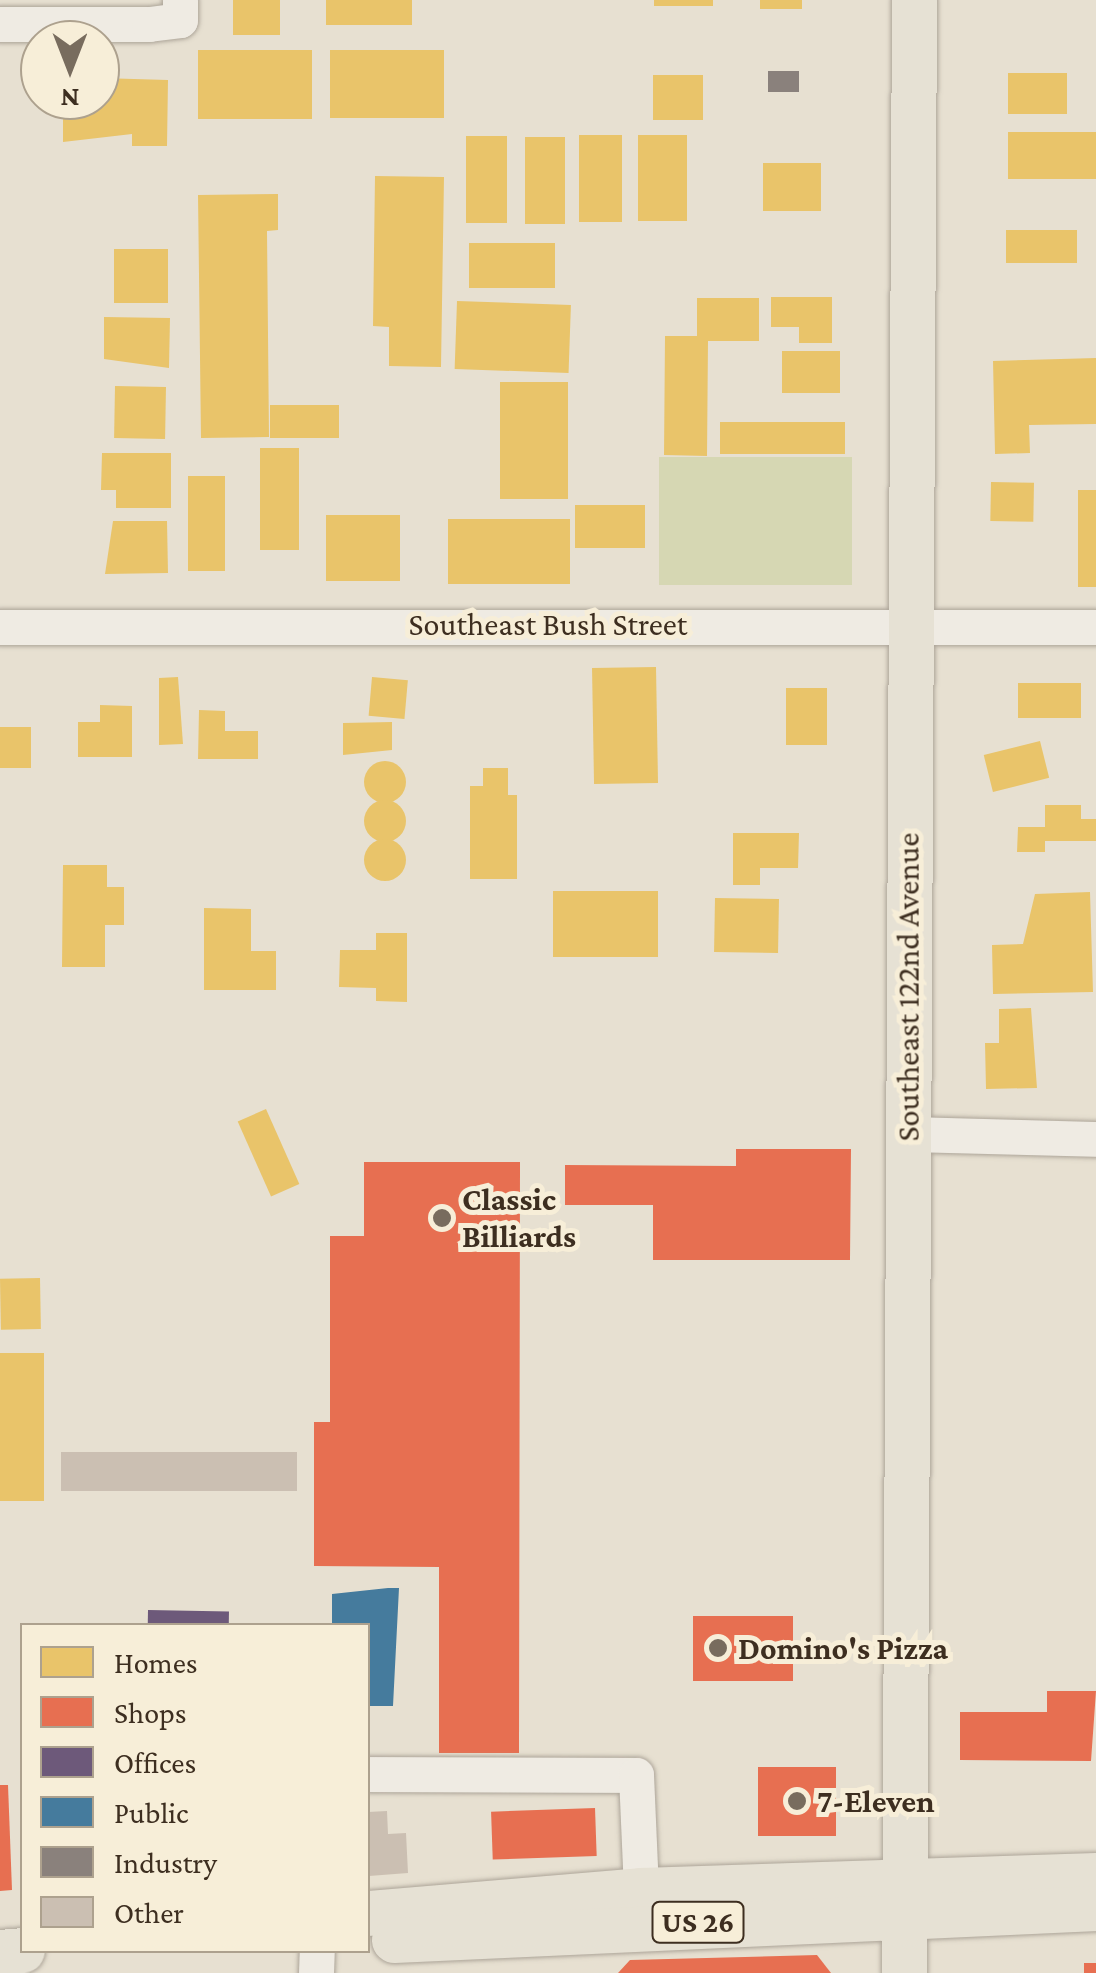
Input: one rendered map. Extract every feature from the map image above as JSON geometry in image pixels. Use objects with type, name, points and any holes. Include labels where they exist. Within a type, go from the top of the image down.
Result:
[{"type":"main road","name":"Southeast 122nd Avenue","points":[[904,1973],[914,0]]},
{"type":"main road","name":"US 26","points":[[370,1941],[904,1896],[1096,1875]]},
{"type":"main road","name":"US 26","points":[[370,1913],[641,1890],[904,1896],[1096,1908]]},
{"type":"street","points":[[0,24],[180,10]]},
{"type":"street","name":"Southeast Bush Street","points":[[0,627],[1096,627]]},
{"type":"street","points":[[908,1134],[1096,1139]]},
{"type":"street","points":[[370,1774],[636,1776],[641,1890]]},
{"type":"green space","points":[[659,457],[852,457],[852,585],[659,585]]},
{"type":"building: Homes","points":[[233,0],[280,0],[280,35],[233,35]]},
{"type":"building: Homes","points":[[326,0],[412,0],[412,25],[326,25]]},
{"type":"building: Homes","points":[[654,0],[713,0],[713,6],[654,6]]},
{"type":"building: Homes","points":[[760,0],[802,0],[802,9],[760,9]]},
{"type":"building: Homes","points":[[198,50],[312,50],[312,119],[198,119]]},
{"type":"building: Homes","points":[[330,50],[444,50],[444,118],[330,118]]},
{"type":"building: Homes","points":[[1008,73],[1067,73],[1067,114],[1008,114]]},
{"type":"building: Homes","points":[[653,75],[703,75],[703,120],[653,120]]},
{"type":"building: Homes","points":[[120,79],[168,80],[167,146],[132,146],[132,134],[63,142],[63,120],[120,120]]},
{"type":"building: Homes","points":[[1008,132],[1096,132],[1096,179],[1008,179]]},
{"type":"building: Homes","points":[[579,135],[622,135],[622,222],[579,222]]},
{"type":"building: Homes","points":[[638,135],[687,135],[687,221],[638,221]]},
{"type":"building: Homes","points":[[466,136],[507,136],[507,223],[466,223]]},
{"type":"building: Homes","points":[[525,137],[565,137],[565,224],[525,224]]},
{"type":"building: Homes","points":[[763,163],[821,163],[821,211],[763,211]]},
{"type":"building: Homes","points":[[375,176],[444,177],[441,367],[389,366],[389,327],[373,326]]},
{"type":"building: Homes","points":[[278,194],[278,230],[267,231],[269,437],[201,438],[198,195]]},
{"type":"building: Homes","points":[[1006,230],[1077,230],[1077,263],[1006,263]]},
{"type":"building: Homes","points":[[469,243],[555,243],[555,288],[469,288]]},
{"type":"building: Homes","points":[[114,249],[168,249],[168,303],[114,303]]},
{"type":"building: Homes","points":[[771,297],[832,297],[832,343],[799,343],[799,327],[771,327]]},
{"type":"building: Homes","points":[[697,298],[759,298],[759,341],[708,341],[707,456],[664,455],[665,336],[697,336]]},
{"type":"building: Homes","points":[[457,301],[571,305],[569,373],[455,369]]},
{"type":"building: Homes","points":[[104,317],[170,318],[169,368],[104,359]]},
{"type":"building: Homes","points":[[782,351],[840,351],[840,393],[782,393]]},
{"type":"building: Homes","points":[[1096,358],[1096,424],[1029,425],[1030,453],[995,454],[993,361]]},
{"type":"building: Homes","points":[[500,382],[568,382],[568,499],[500,499]]},
{"type":"building: Homes","points":[[115,386],[166,387],[165,439],[114,438]]},
{"type":"building: Homes","points":[[270,405],[339,405],[339,438],[270,438]]},
{"type":"building: Homes","points":[[720,422],[845,422],[845,454],[720,454]]},
{"type":"building: Homes","points":[[260,448],[299,448],[299,550],[260,550]]},
{"type":"building: Homes","points":[[102,453],[171,453],[171,508],[116,508],[116,490],[101,490]]},
{"type":"building: Homes","points":[[188,476],[225,476],[225,571],[188,571]]},
{"type":"building: Homes","points":[[991,482],[1034,483],[1033,522],[990,521]]},
{"type":"building: Homes","points":[[1078,490],[1096,490],[1096,587],[1078,587]]},
{"type":"building: Homes","points":[[575,505],[645,505],[645,548],[575,548]]},
{"type":"building: Homes","points":[[326,515],[400,515],[400,581],[326,581]]},
{"type":"building: Homes","points":[[448,519],[570,519],[570,584],[448,584]]},
{"type":"building: Homes","points":[[113,521],[167,521],[168,573],[105,574]]},
{"type":"building: Homes","points":[[656,667],[658,783],[594,784],[592,668]]},
{"type":"building: Homes","points":[[178,677],[183,744],[159,745],[159,678]]},
{"type":"building: Homes","points":[[372,677],[408,680],[404,719],[369,716]]},
{"type":"building: Homes","points":[[1018,683],[1081,683],[1081,718],[1018,718]]},
{"type":"building: Homes","points":[[786,688],[827,688],[827,745],[786,745]]},
{"type":"building: Homes","points":[[100,705],[132,706],[132,757],[78,757],[78,722],[100,722]]},
{"type":"building: Homes","points":[[199,710],[225,711],[225,731],[258,731],[258,759],[198,759]]},
{"type":"building: Homes","points":[[392,722],[392,750],[343,755],[343,723]]},
{"type":"building: Homes","points":[[0,727],[31,727],[31,768],[0,768]]},
{"type":"building: Homes","points":[[1040,741],[1049,778],[993,792],[984,755]]},
{"type":"building: Homes","points":[[385,761],[400,767],[406,782],[400,797],[385,803],[370,797],[364,782],[370,767]]},
{"type":"building: Homes","points":[[483,768],[508,768],[508,795],[517,795],[517,879],[470,879],[470,786],[483,786]]},
{"type":"building: Homes","points":[[385,800],[400,806],[406,821],[400,836],[385,842],[370,836],[364,821],[370,806]]},
{"type":"building: Homes","points":[[1045,805],[1081,805],[1081,819],[1096,819],[1096,841],[1045,841],[1045,852],[1017,852],[1018,827],[1045,827]]},
{"type":"building: Homes","points":[[733,833],[799,833],[798,868],[760,868],[760,885],[733,885]]},
{"type":"building: Homes","points":[[385,839],[400,845],[406,860],[400,875],[385,881],[370,875],[364,860],[370,845]]},
{"type":"building: Homes","points":[[63,865],[107,865],[107,887],[124,887],[124,925],[105,925],[105,967],[62,967]]},
{"type":"building: Homes","points":[[553,891],[658,891],[658,957],[553,957]]},
{"type":"building: Homes","points":[[1090,892],[1093,992],[993,994],[992,945],[1023,944],[1035,894]]},
{"type":"building: Homes","points":[[715,898],[779,899],[778,953],[714,952]]},
{"type":"building: Homes","points":[[204,908],[251,909],[251,951],[276,951],[276,990],[204,990]]},
{"type":"building: Homes","points":[[376,933],[407,933],[407,1002],[376,1001],[376,988],[339,987],[340,950],[376,950]]},
{"type":"building: Homes","points":[[1031,1008],[1037,1088],[986,1089],[985,1043],[999,1043],[999,1009]]},
{"type":"building: Homes","points":[[266,1109],[299,1184],[271,1197],[238,1122]]},
{"type":"building: Homes","points":[[40,1278],[41,1329],[1,1330],[0,1279]]},
{"type":"building: Homes","points":[[0,1353],[44,1353],[44,1501],[0,1501]]},
{"type":"building: Shops","points":[[736,1149],[851,1149],[850,1260],[653,1260],[653,1205],[565,1205],[565,1165],[736,1166]]},
{"type":"building: Shops","points":[[364,1162],[520,1162],[519,1753],[439,1753],[439,1567],[314,1566],[314,1422],[330,1422],[330,1236],[364,1236]]},
{"type":"building: Shops","points":[[693,1616],[793,1616],[793,1681],[693,1681]]},
{"type":"building: Shops","points":[[1047,1691],[1096,1691],[1091,1761],[960,1760],[960,1712],[1047,1712]]},
{"type":"building: Shops","name":"7-Eleven","points":[[758,1767],[836,1767],[836,1836],[758,1836]]},
{"type":"building: Shops","points":[[0,1785],[8,1785],[12,1890],[0,1891]]},
{"type":"building: Shops","points":[[595,1808],[597,1856],[493,1860],[491,1812]]},
{"type":"building: Shops","points":[[817,1955],[831,1973],[618,1973],[630,1960]]},
{"type":"building: Shops","points":[[1084,1963],[1096,1963],[1096,1973],[1084,1973]]},
{"type":"building: Offices","points":[[148,1610],[229,1611],[229,1623],[148,1623]]},
{"type":"building: Public","points":[[399,1588],[393,1706],[370,1706],[370,1623],[332,1623],[332,1594]]},
{"type":"building: Industry","points":[[768,71],[799,71],[799,92],[768,92]]},
{"type":"building: Other","points":[[61,1452],[297,1452],[297,1491],[61,1491]]},
{"type":"building: Other","points":[[387,1811],[388,1834],[406,1833],[408,1873],[370,1876],[370,1812]]},
{"type":"place","name":"Classic Billiards","points":[[442,1218]]},
{"type":"place","name":"Domino's Pizza","points":[[718,1648]]},
{"type":"place","name":"7-Eleven","points":[[797,1801]]}]
